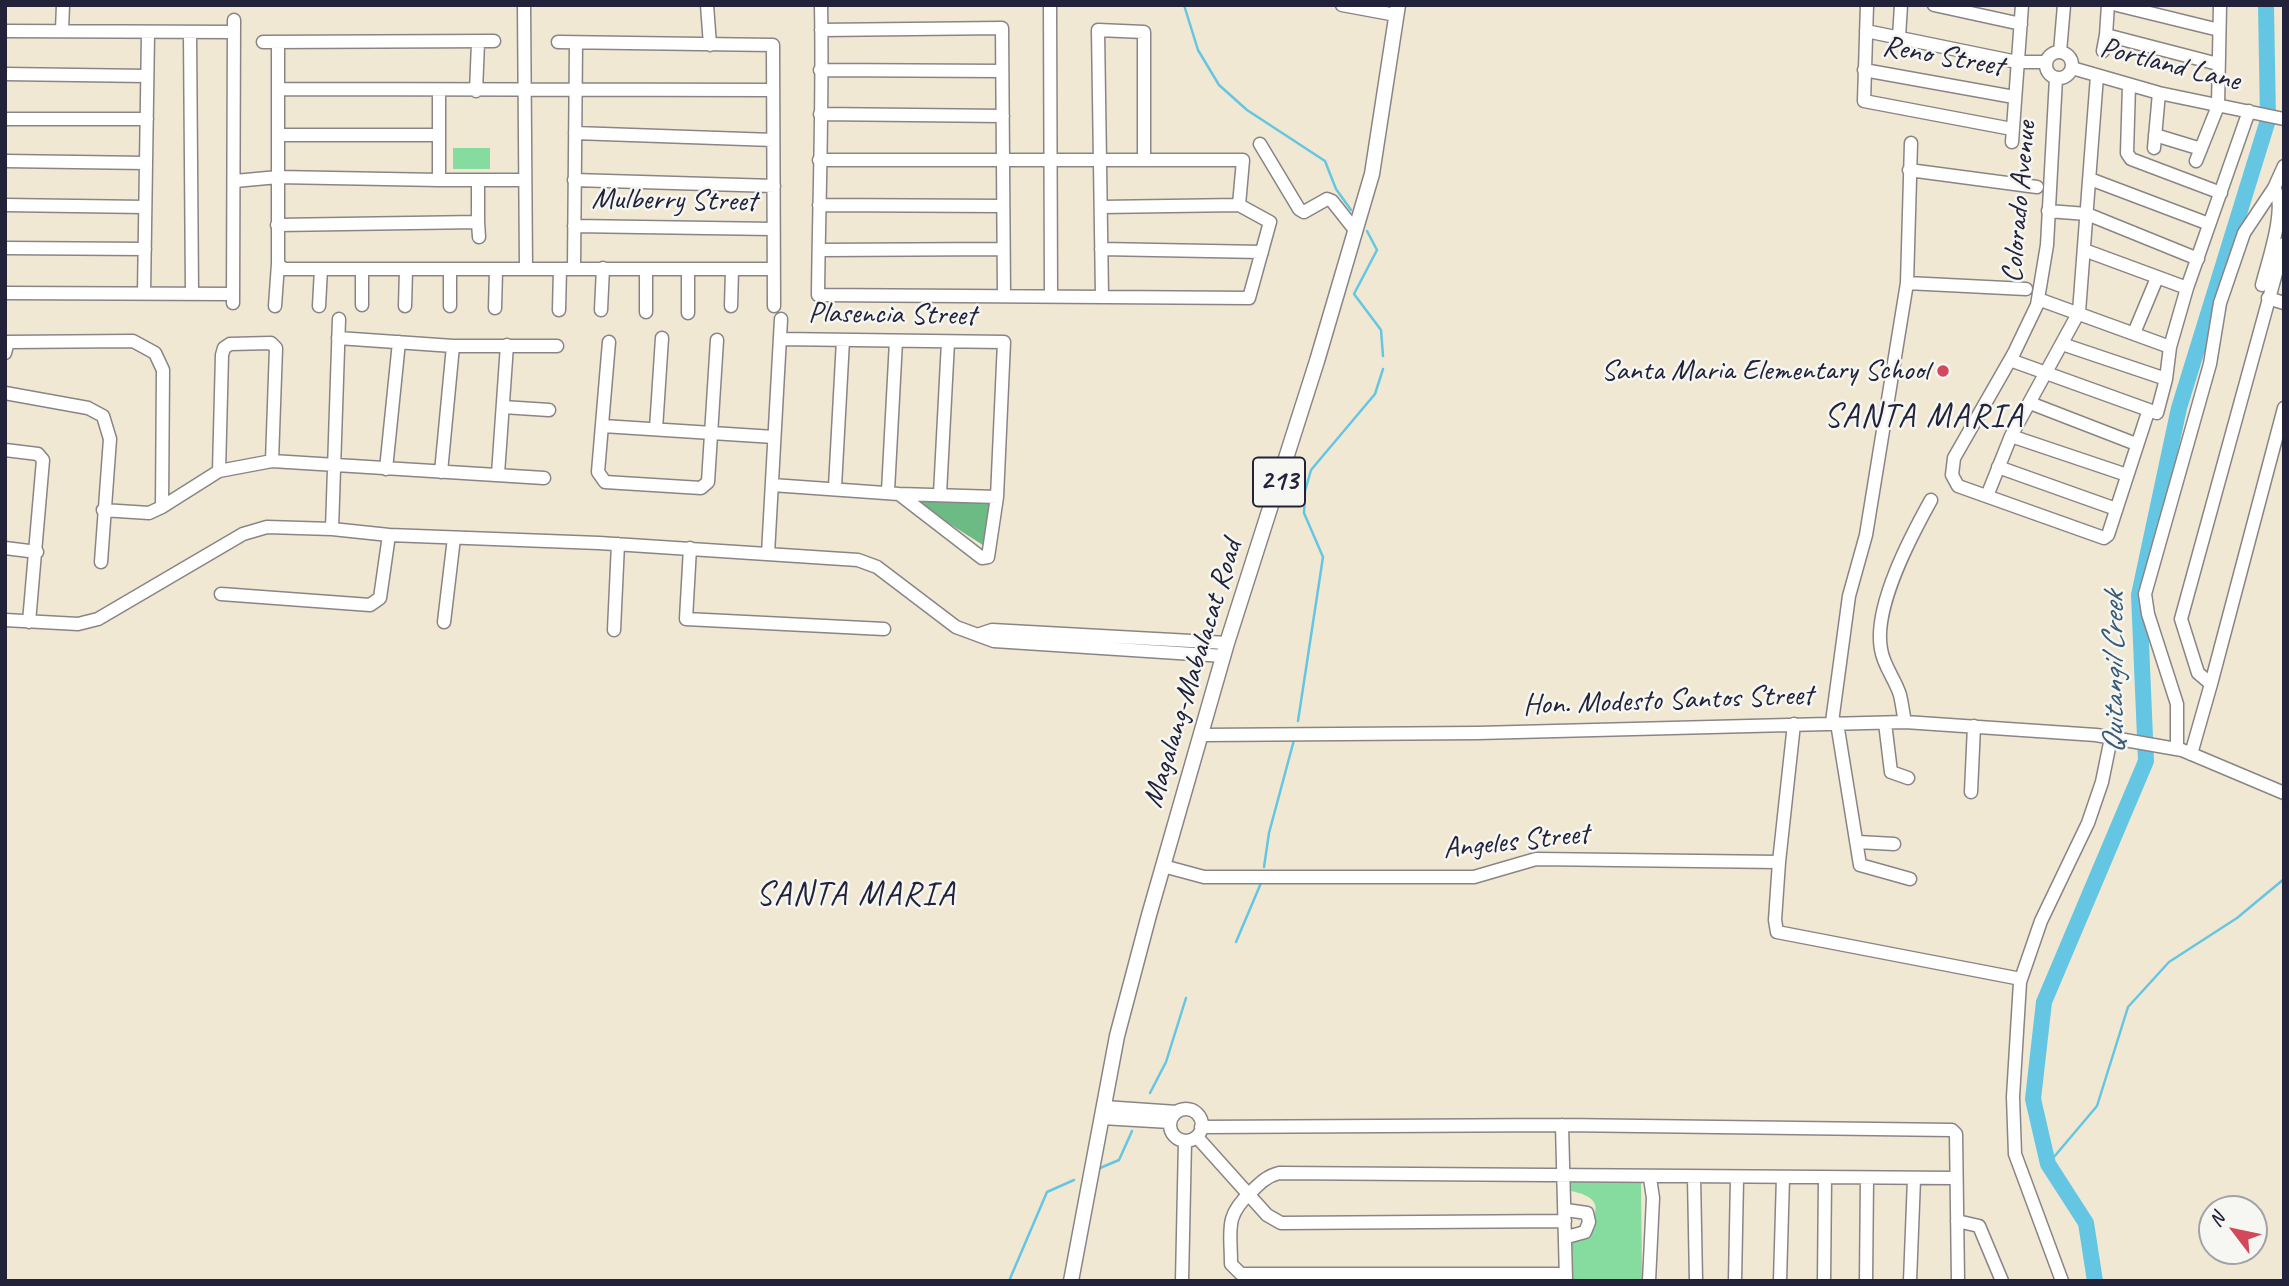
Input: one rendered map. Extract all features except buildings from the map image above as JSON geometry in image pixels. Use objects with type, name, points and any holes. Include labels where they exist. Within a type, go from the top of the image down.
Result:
[{"type":"main road","name":"Magalang-Mabalacat Road","points":[[1070,1281],[1108,1113],[1117,1036],[1163,866],[1203,735],[1225,649],[1317,361],[1373,174],[1397,10]]},
{"type":"street","points":[[62,30],[63,5]]},
{"type":"street","points":[[524,5],[526,269]]},
{"type":"street","points":[[707,5],[710,45]]},
{"type":"street","points":[[821,5],[818,295],[1249,298],[1270,222],[1239,205],[1101,207]]},
{"type":"street","points":[[1050,5],[1051,295]]},
{"type":"street","points":[[1342,5],[1397,10]]},
{"type":"street","points":[[1867,5],[1864,101],[2012,136],[2022,5]]},
{"type":"street","points":[[1899,37],[1901,5]]},
{"type":"street","points":[[1934,5],[2021,24]]},
{"type":"street","points":[[2060,52],[2064,5]]},
{"type":"street","points":[[2103,51],[2108,5]]},
{"type":"street","points":[[2117,5],[2219,30]]},
{"type":"street","points":[[2159,93],[2154,141],[2199,155],[2218,106],[2220,5]]},
{"type":"street","points":[[5,31],[62,30],[148,34],[190,33],[233,26],[235,181],[233,298],[192,293],[5,293]]},
{"type":"street","points":[[821,30],[1002,28],[1004,295]]},
{"type":"street","points":[[1102,296],[1098,30],[1144,32],[1144,160]]},
{"type":"street","points":[[1866,31],[2017,62],[2046,62]]},
{"type":"street","points":[[190,33],[192,293]]},
{"type":"street","points":[[144,293],[148,34]]},
{"type":"street","points":[[2106,35],[2218,64]]},
{"type":"street","points":[[263,42],[494,41]]},
{"type":"street","points":[[275,306],[278,264],[278,42]]},
{"type":"street","points":[[558,42],[773,45],[774,306]]},
{"type":"street","points":[[476,90],[478,43]]},
{"type":"street","points":[[574,268],[576,44]]},
{"type":"street","points":[[2060,52],[2072,61],[2072,68],[2063,78],[2056,78],[2046,69],[2046,62],[2051,55],[2060,52]]},
{"type":"street","name":"Portland Lane","points":[[2072,68],[2159,93],[2284,119]]},
{"type":"street","points":[[820,70],[1002,71]]},
{"type":"street","name":"Reno Street","points":[[1864,70],[2014,97]]},
{"type":"street","points":[[5,74],[147,76]]},
{"type":"street","points":[[2096,76],[2079,312],[2047,375],[2011,436],[1987,496],[2104,538],[2108,535],[2148,412]]},
{"type":"street","name":"Colorado Avenue","points":[[1987,496],[1958,486],[1952,475],[1955,458],[2010,360],[2038,299],[2047,245],[2056,78]]},
{"type":"street","points":[[2129,85],[2127,153],[2131,159],[2221,193]]},
{"type":"street","points":[[278,89],[773,90]]},
{"type":"street","points":[[439,90],[439,180]]},
{"type":"street","points":[[2010,360],[2148,412],[2157,413],[2161,410],[2170,347],[2187,288],[2252,112]]},
{"type":"street","points":[[820,114],[1003,117]]},
{"type":"street","points":[[5,118],[146,119]]},
{"type":"street","points":[[575,133],[774,140]]},
{"type":"street","points":[[279,135],[439,135]]},
{"type":"street","points":[[1910,878],[1860,864],[1835,722],[1849,596],[1866,534],[1907,283],[1911,143]]},
{"type":"street","points":[[1260,144],[1299,209],[1304,212],[1327,199],[1332,201],[1355,229]]},
{"type":"street","points":[[819,160],[1244,160],[1239,205]]},
{"type":"street","points":[[5,161],[146,163]]},
{"type":"street","points":[[1909,170],[2037,187]]},
{"type":"street","points":[[2170,748],[2177,704],[2147,614],[2145,594],[2210,364],[2220,303],[2244,233],[2283,170]]},
{"type":"street","points":[[235,181],[278,177],[524,180]]},
{"type":"street","points":[[2090,179],[2209,224]]},
{"type":"street","points":[[478,180],[479,237]]},
{"type":"street","points":[[575,180],[774,186]]},
{"type":"street","points":[[2262,285],[2280,200],[2274,188]]},
{"type":"street","points":[[5,205],[145,207]]},
{"type":"street","points":[[819,205],[1003,206]]},
{"type":"street","points":[[2048,211],[2087,214],[2198,259]]},
{"type":"street","points":[[277,225],[478,222]]},
{"type":"street","name":"Mulberry Street","points":[[574,226],[774,229]]},
{"type":"street","points":[[2211,684],[2198,673],[2181,619],[2284,244]]},
{"type":"street","points":[[5,248],[145,248]]},
{"type":"street","points":[[818,250],[1003,249]]},
{"type":"street","points":[[1101,250],[1262,252]]},
{"type":"street","points":[[2084,250],[2187,288]]},
{"type":"street","points":[[278,264],[284,269],[362,270],[773,269]]},
{"type":"street","points":[[601,310],[603,268]]},
{"type":"street","points":[[319,306],[321,269]]},
{"type":"street","points":[[559,269],[559,310]]},
{"type":"street","points":[[646,269],[646,312]]},
{"type":"street","points":[[688,269],[688,313]]},
{"type":"street","points":[[362,270],[362,305]]},
{"type":"street","points":[[405,306],[406,270]]},
{"type":"street","points":[[450,270],[450,306]]},
{"type":"street","points":[[731,306],[732,270]]},
{"type":"street","points":[[495,309],[496,271]]},
{"type":"street","points":[[2134,333],[2157,278]]},
{"type":"street","points":[[1907,283],[2026,289]]},
{"type":"street","points":[[2038,299],[2170,347]]},
{"type":"street","points":[[2268,299],[2284,303]]},
{"type":"street","points":[[332,528],[339,319]]},
{"type":"street","points":[[768,554],[781,319]]},
{"type":"street","points":[[338,338],[453,346],[557,346]]},
{"type":"street","points":[[656,429],[662,338]]},
{"type":"street","name":"Plasencia Street","points":[[780,339],[1003,342],[997,497]]},
{"type":"street","points":[[609,342],[597,472],[605,482],[706,486],[717,340]]},
{"type":"street","points":[[835,487],[843,340]]},
{"type":"street","points":[[6,346],[133,341],[155,353],[163,370],[162,507]]},
{"type":"street","points":[[893,493],[896,341]]},
{"type":"street","points":[[386,469],[399,342]]},
{"type":"street","points":[[940,494],[948,342]]},
{"type":"street","points":[[219,471],[222,355],[224,348],[230,344],[271,343],[276,348],[272,461]]},
{"type":"street","points":[[2062,344],[2166,379]]},
{"type":"street","points":[[498,474],[507,345]]},
{"type":"street","points":[[441,472],[453,346]]},
{"type":"street","points":[[5,393],[88,408],[103,416],[110,439],[101,562]]},
{"type":"street","points":[[2030,402],[2136,444]]},
{"type":"street","points":[[503,407],[549,410]]},
{"type":"street","points":[[2191,754],[2284,408]]},
{"type":"street","points":[[603,426],[774,437]]},
{"type":"street","points":[[2011,436],[2127,475]]},
{"type":"street","points":[[5,450],[38,454],[43,460],[29,622]]},
{"type":"street","points":[[103,510],[149,513],[219,471],[272,461],[544,478]]},
{"type":"street","points":[[1998,467],[2116,509]]},
{"type":"street","points":[[772,485],[997,497],[991,553],[985,559],[893,493]]},
{"type":"street","points":[[1905,722],[1900,695],[1881,649],[1882,626],[1893,576],[1906,544],[1931,500]]},
{"type":"street","points":[[5,620],[78,624],[98,619],[234,540],[267,527],[332,528],[389,535],[690,548],[868,562],[956,627],[994,641],[1225,649]]},
{"type":"street","points":[[220,594],[370,605],[380,598],[389,535]]},
{"type":"street","points":[[444,621],[454,538]]},
{"type":"street","points":[[614,630],[618,544]]},
{"type":"street","points":[[5,548],[37,552]]},
{"type":"street","points":[[690,548],[685,626],[884,629]]},
{"type":"street","name":"Hon. Modesto Santos Street","points":[[1203,735],[1478,733],[1905,722],[2111,738],[2170,748],[2191,754],[2284,793]]},
{"type":"street","points":[[1885,723],[1891,772],[1908,778]]},
{"type":"street","points":[[1794,724],[1779,862],[1775,920],[1777,932],[2021,979]]},
{"type":"street","points":[[1971,792],[1974,726]]},
{"type":"street","points":[[2062,1281],[2015,1154],[2012,1097],[2021,979],[2041,921],[2088,823],[2102,782],[2111,738]]},
{"type":"street","points":[[1858,842],[1894,844]]},
{"type":"street","name":"Angeles Street","points":[[1163,866],[1204,877],[1474,877],[1536,859],[1779,862]]},
{"type":"street","points":[[1108,1113],[1174,1117],[1192,1111],[1199,1117],[1194,1135],[1182,1281]]},
{"type":"street","points":[[1174,1117],[1175,1137],[1562,1125],[1952,1130],[1956,1134],[1954,1178],[1958,1281]]},
{"type":"street","points":[[1562,1125],[1563,1176],[1567,1237],[1566,1278],[1241,1274],[1231,1264],[1231,1216],[1237,1204],[1265,1178],[1279,1173],[1563,1176],[1650,1178],[1694,1177],[1737,1179],[1954,1178]]},
{"type":"street","points":[[1194,1135],[1267,1215],[1281,1223],[1565,1216],[1587,1213],[1590,1222],[1585,1232],[1567,1237]]},
{"type":"street","points":[[1694,1177],[1696,1281]]},
{"type":"street","points":[[1780,1281],[1783,1177]]},
{"type":"street","points":[[1649,1281],[1653,1198],[1650,1178]]},
{"type":"street","points":[[1824,1281],[1825,1178]]},
{"type":"street","points":[[1866,1281],[1867,1178]]},
{"type":"street","points":[[1735,1281],[1737,1179]]},
{"type":"street","points":[[1910,1281],[1914,1179]]},
{"type":"street","points":[[1957,1221],[1979,1226],[2002,1281]]},
{"type":"green space","points":[[453,148],[490,148],[490,169],[453,169]]},
{"type":"green space","points":[[909,498],[992,502],[986,547]]},
{"type":"green space","points":[[1571,1171],[1638,1178],[1641,1182],[1642,1281],[1571,1281],[1571,1236],[1593,1217],[1595,1205],[1591,1199],[1571,1191]]},
{"type":"waterway","points":[[1184,5],[1198,50],[1219,85],[1247,110],[1325,161],[1336,189],[1351,210]]},
{"type":"waterway","name":"Quitangil Creek","points":[[2095,1281],[2086,1223],[2048,1164],[2033,1099],[2044,1002],[2146,761],[2139,595],[2179,408],[2268,120],[2266,5]]},
{"type":"waterway","points":[[1367,231],[1377,250],[1354,294],[1381,330],[1383,356]]},
{"type":"waterway","points":[[1298,721],[1323,557],[1304,513],[1305,491],[1311,470],[1375,394],[1383,369]]},
{"type":"waterway","points":[[1264,867],[1269,833],[1294,740]]},
{"type":"waterway","points":[[2048,1164],[2097,1106],[2128,1007],[2169,962],[2237,918],[2284,879]]},
{"type":"waterway","points":[[1236,942],[1261,883]]},
{"type":"waterway","points":[[1150,1093],[1166,1062],[1186,998]]},
{"type":"waterway","points":[[1100,1168],[1119,1160],[1132,1131]]},
{"type":"waterway","points":[[1009,1281],[1047,1192],[1074,1180]]},
{"type":"place","name":"Santa Maria Elementary School","points":[[1943,371]]},
{"type":"district","name":"SANTA MARIA","points":[[1924,417]]},
{"type":"district","name":"SANTA MARIA","points":[[856,895]]}]
